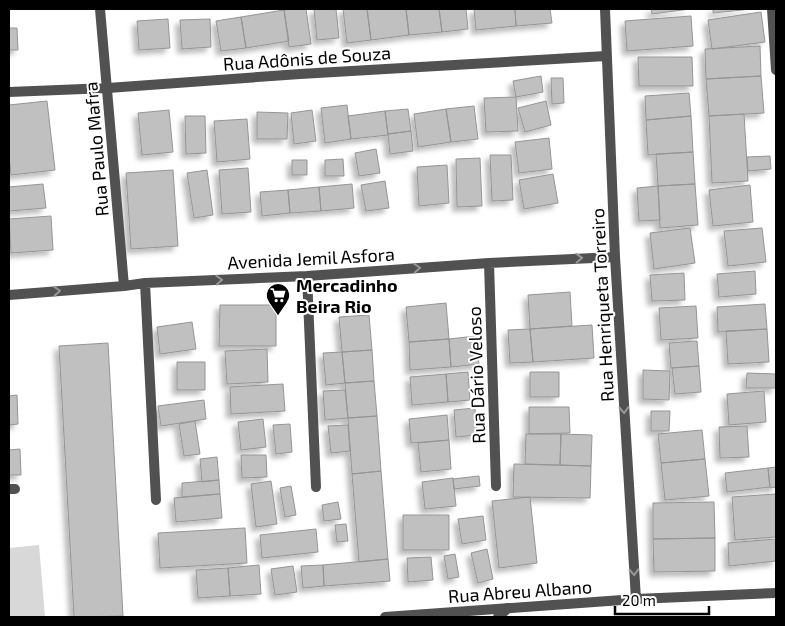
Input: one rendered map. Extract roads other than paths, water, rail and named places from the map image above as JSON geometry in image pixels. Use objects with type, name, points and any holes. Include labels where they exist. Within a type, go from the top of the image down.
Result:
[{"type":"street","name":"Rua Paulo Mafra","points":[[100,9],[124,286]]},
{"type":"street","name":"Rua Henriqueta Torreiro","points":[[604,9],[615,256],[636,599]]},
{"type":"street","points":[[772,9],[776,70]]},
{"type":"street","name":"Rua Adônis de Souza","points":[[9,92],[108,88],[300,74],[606,56]]},
{"type":"street","name":"Avenida Jemil Asfora","points":[[9,295],[145,283],[307,276],[615,256]]},
{"type":"street","name":"Rua Dário Veloso","points":[[489,263],[496,486]]},
{"type":"street","points":[[307,276],[316,487]]},
{"type":"street","points":[[145,283],[156,500]]},
{"type":"street","name":"Rua Abreu Albano","points":[[385,617],[636,599],[776,593]]},
{"type":"street","points":[[498,617],[508,608]]},
{"type":"place","name":"Mercadinho Beira Rio","points":[[278,316]]}]
